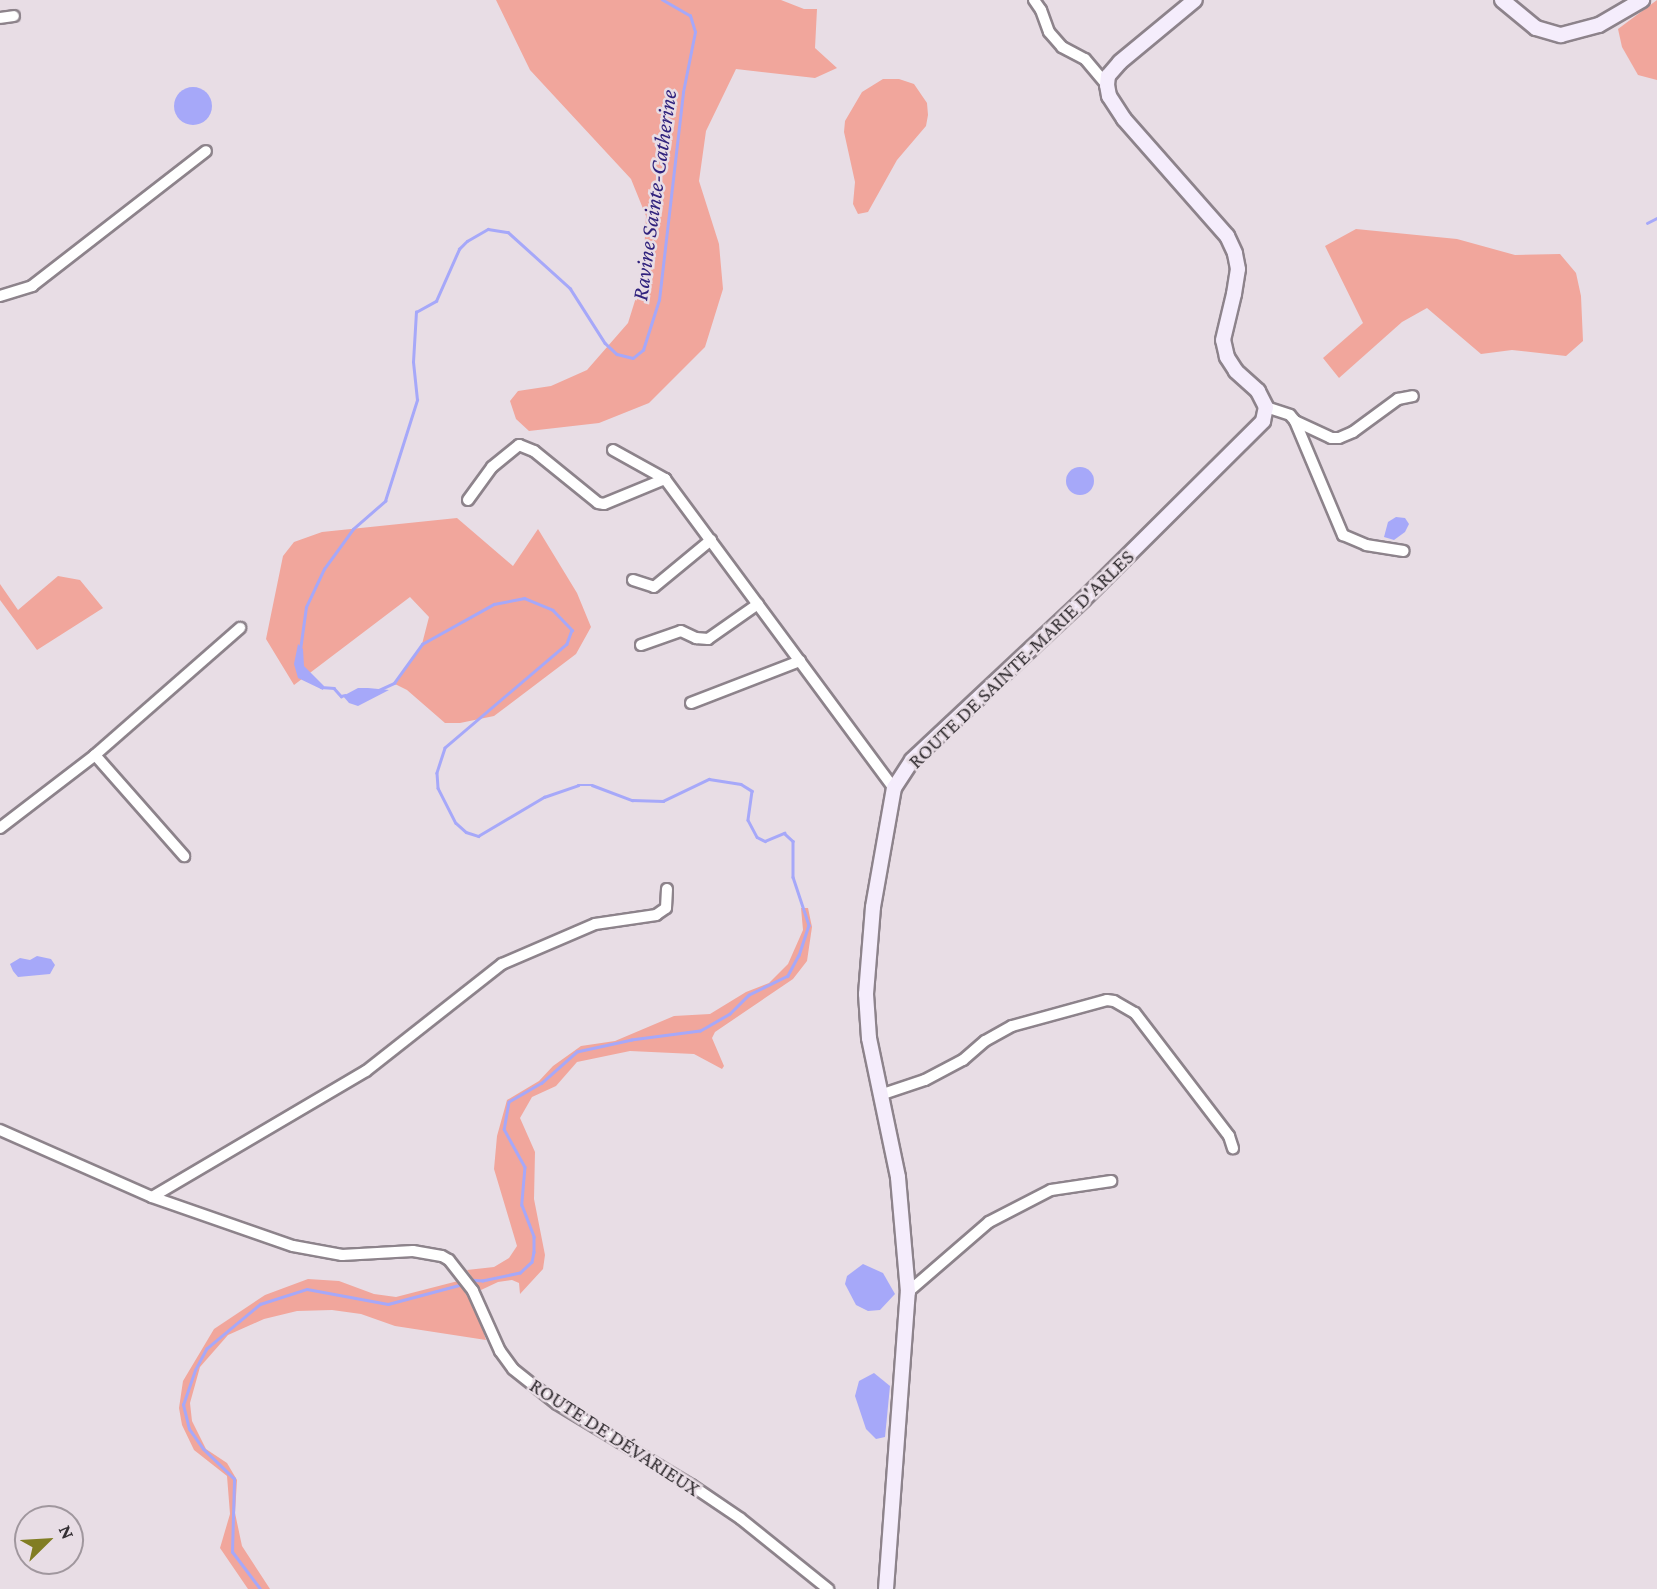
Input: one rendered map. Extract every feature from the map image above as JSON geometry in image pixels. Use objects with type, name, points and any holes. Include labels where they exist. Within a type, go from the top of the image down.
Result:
[{"type":"main road","points":[[1195,0],[1120,62],[1108,76],[1107,85],[1109,96],[1125,119],[1227,236],[1236,254],[1238,269],[1223,340],[1231,364],[1258,391],[1266,407]]},
{"type":"main road","points":[[1502,0],[1536,28],[1561,36],[1599,25],[1642,0]]},
{"type":"main road","name":"ROUTE DE SAINTE-MARIE D'ARLES","points":[[886,1589],[908,1292],[898,1177],[883,1094],[869,1038],[866,994],[873,908],[894,788],[912,760],[1083,600],[1263,421],[1266,407]]},
{"type":"street","points":[[1034,0],[1049,32],[1062,47],[1085,59],[1107,85]]},
{"type":"street","points":[[0,18],[14,16]]},
{"type":"street","points":[[0,296],[32,286],[206,151]]},
{"type":"street","points":[[1295,421],[1331,438],[1339,438],[1353,432],[1398,399],[1413,396]]},
{"type":"street","points":[[1266,407],[1290,415],[1295,421],[1343,535],[1366,545],[1404,551]]},
{"type":"street","points":[[468,499],[492,467],[519,445],[534,451],[598,503],[604,504],[664,479]]},
{"type":"street","points":[[613,450],[664,479],[894,788]]},
{"type":"street","points":[[633,580],[654,587],[710,540]]},
{"type":"street","points":[[641,645],[681,631],[696,638],[708,639],[758,604]]},
{"type":"street","points":[[0,828],[95,755],[240,628]]},
{"type":"street","points":[[691,703],[800,661]]},
{"type":"street","points":[[95,755],[184,856]]},
{"type":"street","points":[[152,1197],[366,1071],[502,964],[595,924],[656,915],[666,908],[667,889]]},
{"type":"street","points":[[883,1094],[925,1080],[963,1060],[985,1041],[1012,1026],[1107,1000],[1114,1001],[1135,1013],[1229,1136],[1233,1148]]},
{"type":"street","name":"ROUTE DE DÉVARIEUX","points":[[0,1130],[152,1197],[293,1246],[342,1255],[431,1251],[449,1260],[473,1291],[500,1351],[513,1369],[557,1404],[691,1485],[741,1520],[828,1589]]},
{"type":"street","points":[[908,1292],[989,1222],[1051,1191],[1111,1181]]},
{"type":"shaded area","points":[[496,0],[781,0],[804,9],[817,9],[815,48],[837,68],[815,78],[736,69],[706,131],[699,181],[719,244],[723,289],[705,347],[649,403],[599,423],[529,431],[516,419],[510,401],[518,391],[551,386],[587,370],[628,323],[643,275],[646,216],[631,179],[530,70]]},
{"type":"shaded area","points":[[1657,0],[1657,80],[1638,75],[1622,47],[1618,29]]},
{"type":"shaded area","points":[[883,79],[899,79],[914,84],[927,103],[926,126],[897,160],[868,212],[858,214],[853,204],[855,182],[844,132],[845,121],[862,92]]},
{"type":"shaded area","points":[[1356,229],[1457,239],[1515,255],[1560,254],[1576,273],[1581,296],[1583,341],[1566,356],[1512,350],[1481,354],[1427,308],[1402,322],[1339,378],[1323,358],[1363,323],[1325,246]]},
{"type":"shaded area","points":[[457,518],[513,566],[538,529],[577,593],[591,627],[576,654],[494,716],[460,723],[445,723],[407,690],[395,684],[421,648],[429,617],[410,597],[294,685],[266,639],[283,556],[294,542],[322,532]]},
{"type":"shaded area","points":[[58,576],[80,580],[103,608],[37,650],[0,600],[0,584],[18,610]]},
{"type":"shaded area","points":[[801,908],[808,908],[812,927],[807,961],[793,979],[715,1032],[712,1038],[724,1066],[722,1069],[694,1054],[630,1051],[577,1062],[556,1086],[532,1097],[520,1118],[535,1152],[534,1199],[545,1255],[543,1269],[520,1294],[519,1283],[512,1280],[498,1282],[481,1290],[467,1270],[494,1267],[509,1258],[517,1246],[494,1169],[497,1136],[507,1100],[539,1081],[553,1066],[581,1046],[615,1041],[674,1016],[710,1014],[746,992],[769,983],[788,964],[803,930]]},
{"type":"shaded area","points":[[308,1279],[339,1281],[374,1294],[396,1297],[458,1281],[478,1314],[486,1340],[395,1326],[361,1314],[332,1310],[297,1311],[264,1319],[228,1335],[200,1367],[190,1403],[192,1421],[206,1449],[227,1463],[237,1480],[235,1513],[242,1546],[270,1589],[248,1589],[220,1548],[230,1514],[227,1476],[194,1450],[182,1425],[179,1408],[183,1381],[214,1329],[265,1295]]},
{"type":"water","points":[[193,87],[206,93],[212,106],[206,119],[193,125],[180,119],[174,106],[180,93]]},
{"type":"water","points":[[1080,467],[1090,471],[1094,481],[1090,491],[1080,495],[1070,491],[1066,481],[1070,471]]},
{"type":"water","points":[[1396,517],[1405,518],[1409,524],[1405,532],[1394,540],[1384,537],[1388,522]]},
{"type":"water","points":[[298,644],[303,649],[304,666],[324,686],[323,690],[298,678],[294,664]]},
{"type":"water","points":[[358,688],[389,690],[358,706],[349,703],[343,696]]},
{"type":"water","points":[[37,956],[51,959],[55,965],[50,974],[18,977],[10,964],[20,958],[30,960]]},
{"type":"water","points":[[863,1264],[883,1273],[895,1294],[880,1310],[868,1311],[856,1305],[845,1284],[847,1276]]},
{"type":"water","points":[[874,1373],[890,1386],[885,1437],[876,1439],[866,1429],[855,1396],[859,1381]]},
{"type":"waterway","name":"Ravine Sainte-Catherine","points":[[300,650],[306,607],[324,569],[353,529],[385,501],[417,400],[413,362],[416,312],[436,301],[459,249],[467,241],[488,229],[508,232],[570,288],[605,343],[617,354],[633,358],[643,350],[659,300],[683,92],[695,32],[690,16],[662,0]]},
{"type":"waterway","points":[[1647,223],[1657,218]]},
{"type":"waterway","name":"Ravine Sainte-Catherine","points":[[379,690],[394,683],[422,644],[494,604],[524,598],[553,610],[572,630],[567,644],[445,748],[437,773],[438,788],[456,823],[466,832],[478,836],[544,797],[578,785],[592,785],[632,800],[663,801],[709,779],[741,784],[752,791],[748,820],[757,837],[765,841],[784,833],[793,841],[793,877],[809,925],[799,955],[788,976],[749,995],[730,1014],[700,1031],[632,1040],[577,1052],[542,1083],[509,1102],[504,1129],[525,1167],[522,1205],[534,1237],[532,1262],[520,1273],[483,1281],[468,1280]]},
{"type":"waterway","name":"Ravine Sainte-Catherine","points":[[321,687],[334,688],[341,696],[345,695]]},
{"type":"waterway","name":"Ravine Sainte-Catherine","points":[[260,1589],[232,1552],[234,1479],[203,1449],[189,1429],[183,1405],[195,1370],[206,1349],[260,1304],[307,1289],[388,1304],[463,1284]]}]
